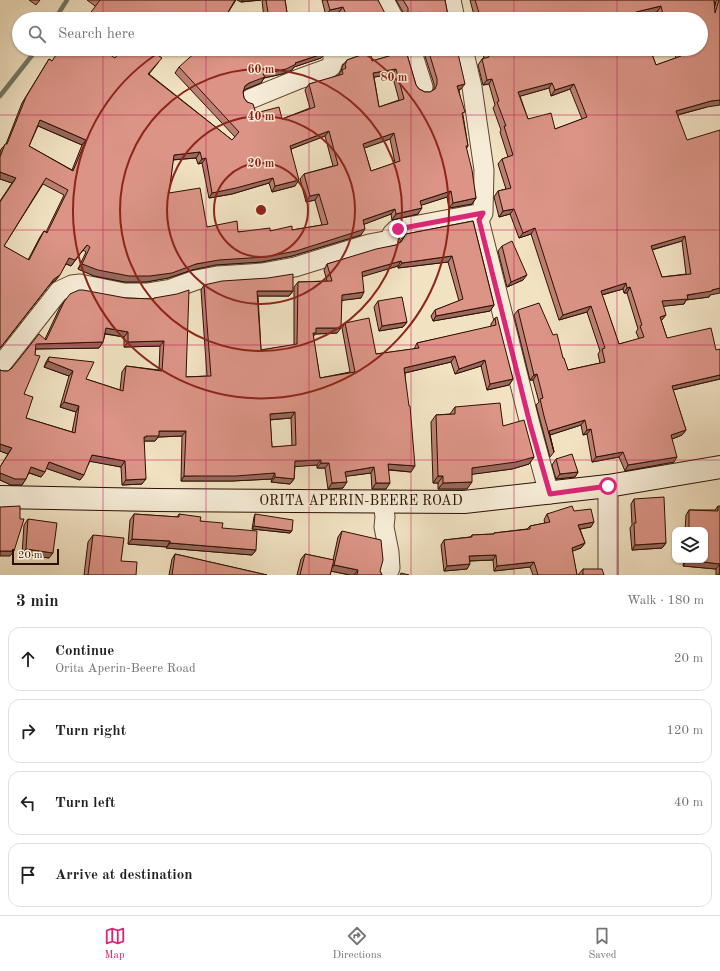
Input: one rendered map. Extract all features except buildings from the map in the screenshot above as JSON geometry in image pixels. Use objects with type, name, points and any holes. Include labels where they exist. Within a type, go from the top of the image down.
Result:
[{"type":"main road","name":"ORITA APERIN-BEERE ROAD","points":[[0,497],[147,500],[464,502],[550,494],[720,467]]},
{"type":"street","points":[[450,0],[453,12]]},
{"type":"street","points":[[250,99],[331,67],[333,57],[336,56]]},
{"type":"street","points":[[413,56],[423,87]]},
{"type":"street","points":[[464,56],[472,87],[484,170],[483,213],[479,220],[530,424],[550,494]]},
{"type":"street","points":[[0,366],[59,291],[72,285],[80,284],[124,293],[147,293],[171,289],[196,280],[217,276],[262,273],[295,267],[369,244],[390,240],[392,234],[398,229],[483,213]]},
{"type":"street","points":[[608,486],[608,575]]},
{"type":"street","points":[[383,502],[385,517],[384,527],[389,552],[390,568],[388,575]]},
{"type":"waterway","points":[[59,12],[67,0]]},
{"type":"waterway","points":[[0,96],[31,56]]},
{"type":"route","points":[[398,229],[483,213],[479,220],[530,424],[550,494],[608,486]]}]
